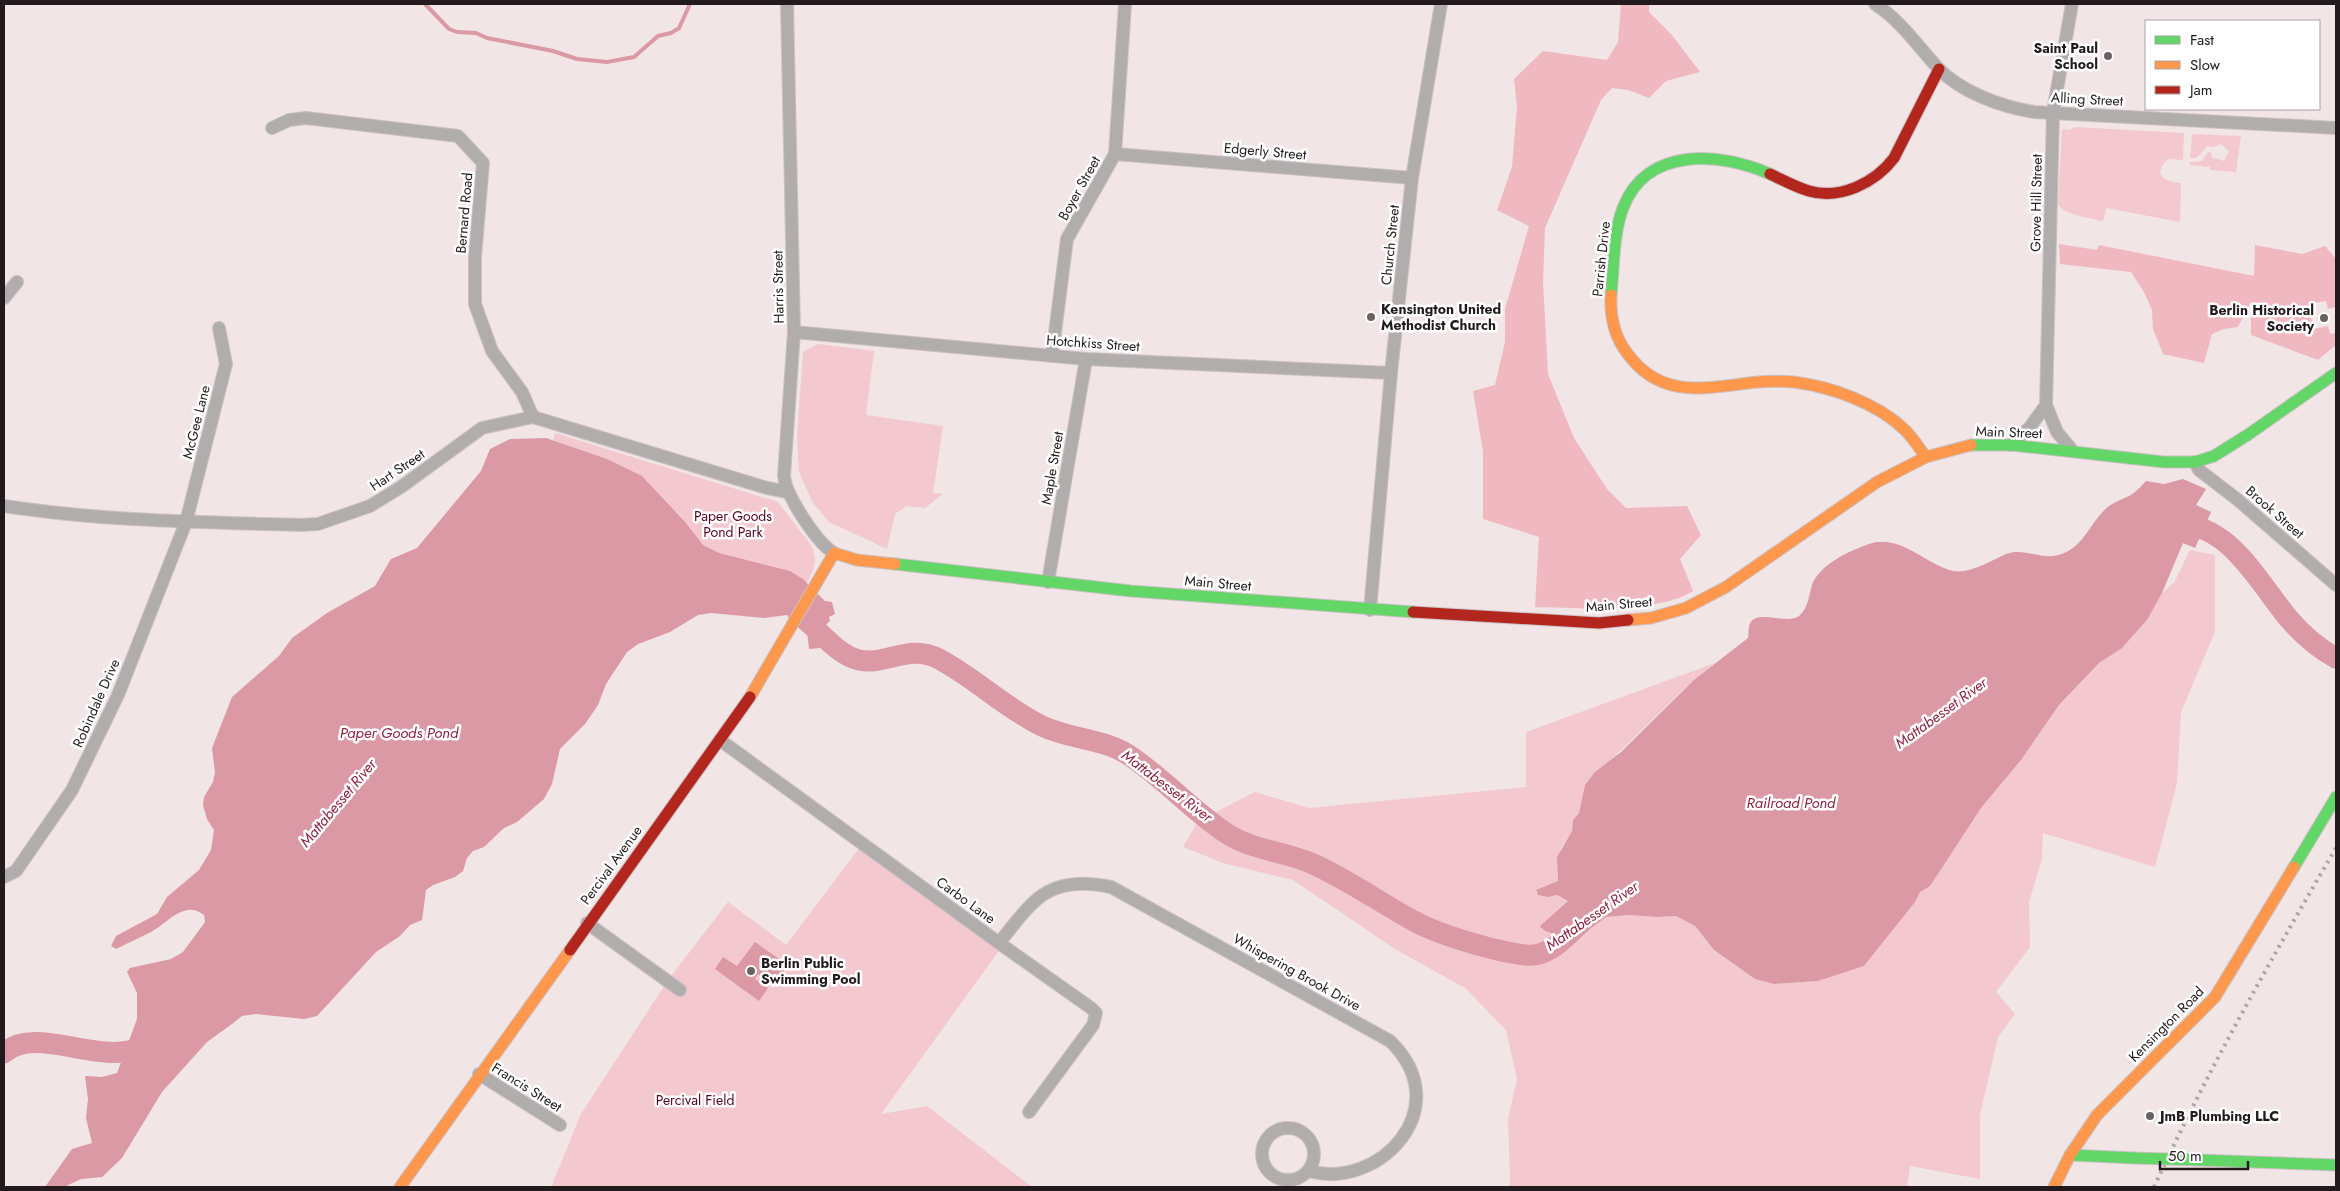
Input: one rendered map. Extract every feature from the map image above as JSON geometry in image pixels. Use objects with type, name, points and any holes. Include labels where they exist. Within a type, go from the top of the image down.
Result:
[{"type":"main road","name":"Parrish Drive","points":[[1926,457],[1902,427],[1882,413],[1858,401],[1829,391],[1782,382],[1757,381],[1703,389],[1678,388],[1657,381],[1640,370],[1625,352],[1616,333],[1611,310],[1619,220],[1625,202],[1637,186],[1652,172],[1673,162],[1691,158],[1716,159],[1742,163],[1810,191],[1842,193],[1870,181],[1885,169],[1897,152],[1929,84],[1939,69]]},
{"type":"main road","name":"Main Street","points":[[834,553],[857,560],[1131,591],[1370,610],[1599,623],[1651,618],[1686,608],[1726,587],[1877,482],[1926,457],[1968,445],[2011,445],[2072,450],[2164,462],[2195,462],[2214,456],[2249,434],[2336,373]]},
{"type":"main road","name":"Percival Avenue","points":[[400,1187],[759,684],[834,553]]},
{"type":"main road","name":"Kensington Road","points":[[2054,1187],[2070,1155],[2096,1115],[2214,997],[2336,797]]},
{"type":"main road","points":[[2070,1155],[2336,1165]]},
{"type":"street","name":"Harris Street","points":[[787,4],[794,332],[784,447],[784,476],[788,492],[822,543],[834,553]]},
{"type":"street","name":"Boyer Street","points":[[1052,356],[1068,239],[1115,154],[1125,4]]},
{"type":"street","name":"Church Street","points":[[1370,610],[1391,374],[1412,178],[1440,4]]},
{"type":"street","name":"Alling Street","points":[[1875,4],[1900,23],[1939,69],[1985,98],[2011,108],[2034,112],[2336,128]]},
{"type":"street","name":"Grove Hill Street","points":[[2072,4],[2053,112],[2046,405],[2057,432],[2072,450]]},
{"type":"street","name":"Bernard Road","points":[[272,128],[289,120],[310,118],[458,136],[483,163],[475,257],[475,304],[492,351],[522,392],[532,417]]},
{"type":"street","name":"Edgerly Street","points":[[1115,154],[1412,178]]},
{"type":"street","points":[[4,298],[17,282]]},
{"type":"street","name":"McGee Lane","points":[[186,522],[226,364],[219,328]]},
{"type":"street","name":"Hotchkiss Street","points":[[794,332],[1086,359],[1391,374]]},
{"type":"street","name":"Maple Street","points":[[1048,582],[1086,359]]},
{"type":"street","points":[[2011,445],[2030,427],[2046,405]]},
{"type":"street","name":"Hart Street","points":[[4,506],[53,514],[186,522],[300,525],[333,519],[370,506],[402,488],[482,428],[532,417],[768,488],[788,492]]},
{"type":"street","name":"Brook Street","points":[[2195,462],[2199,470],[2238,500],[2336,585]]},
{"type":"street","name":"Robindale Drive","points":[[4,877],[16,871],[72,790],[118,695],[186,522]]},
{"type":"street","name":"Carbo Lane","points":[[720,740],[1091,1008],[1096,1014],[1093,1025],[1029,1112]]},
{"type":"street","name":"Whispering Brook Drive","points":[[999,943],[1027,909],[1040,896],[1054,888],[1081,884],[1111,887],[1390,1041],[1408,1063],[1416,1093],[1414,1123],[1403,1148],[1382,1170],[1352,1181],[1327,1180],[1308,1171]]},
{"type":"street","points":[[587,923],[680,990]]},
{"type":"street","name":"Francis Street","points":[[479,1074],[560,1125]]},
{"type":"street","points":[[1285,1127],[1301,1130],[1307,1135],[1314,1148],[1315,1156],[1308,1171],[1295,1179],[1280,1179],[1273,1175],[1263,1162],[1262,1155],[1266,1140],[1278,1129],[1285,1127]]},
{"type":"green space","points":[[2074,127],[2184,133],[2183,160],[2168,159],[2163,164],[2160,173],[2165,179],[2181,183],[2180,222],[2106,208],[2104,220],[2101,221],[2071,214],[2061,208],[2058,204],[2062,129],[2070,130]]},
{"type":"green space","points":[[2192,134],[2241,136],[2236,172],[2210,170],[2210,167],[2190,165],[2190,162],[2202,161],[2208,152],[2212,153],[2211,157],[2224,161],[2229,151],[2221,144],[2213,147],[2208,146],[2196,158],[2190,158]]},
{"type":"green space","points":[[818,344],[874,351],[866,415],[943,426],[933,493],[943,494],[925,508],[907,506],[895,514],[887,549],[829,522],[813,503],[799,472],[797,438],[803,352]]},
{"type":"green space","name":"Paper Goods Pond Park","points":[[555,433],[778,502],[811,545],[815,556],[814,565],[806,584],[710,553],[646,480],[553,440]]},
{"type":"green space","points":[[2190,550],[2215,555],[2215,632],[2181,712],[2177,783],[2155,867],[2043,833],[2042,859],[2029,902],[2030,947],[1996,992],[2015,1014],[1998,1037],[1980,1115],[1980,1179],[1910,1166],[1907,1187],[1509,1187],[1508,1119],[1517,1079],[1506,1030],[1465,988],[1395,949],[1293,880],[1223,863],[1183,847],[1198,821],[1255,792],[1309,808],[1526,787],[1526,732],[1715,663],[1681,692],[1585,785],[1579,813],[1573,820],[1572,831],[1561,848],[1557,861],[1558,881],[1535,892],[1548,897],[1557,895],[1568,901],[1541,926],[1553,933],[1579,937],[1606,917],[1629,915],[1676,916],[1695,926],[1714,950],[1755,979],[1774,984],[1818,981],[1864,966],[1915,902],[1920,891],[1928,887],[1981,808],[2021,760],[2059,705],[2099,663],[2122,648],[2147,620],[2162,593],[2174,583]]},
{"type":"green space","name":"Percival Field","points":[[860,847],[1001,948],[881,1114],[927,1106],[1032,1187],[551,1187],[581,1114],[668,980],[728,902],[786,945]]},
{"type":"shaded area","points":[[1621,4],[1649,4],[1649,12],[1672,35],[1700,72],[1666,81],[1649,98],[1628,90],[1612,88],[1601,100],[1545,228],[1543,282],[1548,374],[1574,438],[1607,489],[1626,508],[1687,506],[1701,535],[1680,559],[1693,591],[1678,598],[1659,603],[1617,608],[1535,607],[1539,537],[1483,519],[1483,451],[1473,391],[1495,385],[1505,342],[1505,309],[1529,226],[1497,210],[1512,167],[1517,106],[1514,79],[1543,51],[1607,60],[1618,42]]},
{"type":"shaded area","points":[[2059,244],[2097,250],[2099,245],[2254,276],[2255,245],[2302,254],[2325,246],[2336,259],[2336,307],[2328,309],[2326,301],[2309,304],[2313,329],[2328,326],[2330,334],[2336,333],[2336,345],[2318,360],[2251,335],[2251,301],[2238,327],[2224,329],[2212,334],[2204,363],[2163,354],[2153,329],[2152,310],[2144,292],[2131,272],[2060,264]]},
{"type":"water","name":"Paper Goods Pond","points":[[546,438],[607,459],[642,476],[686,523],[703,545],[719,553],[790,571],[803,579],[825,601],[832,602],[835,614],[829,617],[830,621],[822,628],[820,648],[809,649],[807,631],[787,615],[764,618],[711,613],[698,615],[670,632],[638,644],[627,652],[606,684],[598,705],[585,724],[560,749],[552,784],[544,799],[517,822],[504,828],[484,847],[473,851],[467,858],[463,871],[455,877],[433,885],[426,890],[422,920],[410,925],[400,936],[376,952],[317,1016],[304,1019],[256,1014],[242,1016],[207,1042],[162,1092],[122,1158],[102,1177],[81,1179],[64,1187],[45,1187],[72,1149],[92,1143],[86,1118],[88,1099],[85,1076],[102,1077],[117,1073],[137,1019],[137,993],[127,972],[130,968],[171,959],[183,952],[205,922],[204,915],[199,912],[195,910],[184,911],[156,929],[116,949],[111,946],[116,936],[157,914],[167,897],[199,870],[211,850],[214,830],[207,819],[203,805],[204,797],[213,782],[215,772],[212,748],[232,697],[279,656],[292,638],[327,613],[375,586],[391,559],[417,548],[481,471],[490,449],[510,439]]},
{"type":"water","name":"Railroad Pond","points":[[2183,479],[2206,489],[2196,505],[2211,512],[2195,548],[2183,543],[2162,593],[2147,620],[2122,648],[2099,663],[2059,705],[2021,760],[1981,808],[1930,886],[1920,892],[1915,902],[1864,966],[1818,981],[1774,984],[1755,979],[1714,950],[1695,926],[1676,916],[1629,915],[1606,917],[1579,937],[1552,933],[1540,926],[1568,901],[1557,895],[1548,897],[1538,895],[1536,890],[1558,881],[1557,857],[1572,831],[1573,820],[1579,813],[1585,785],[1595,772],[1621,752],[1694,680],[1748,638],[1749,627],[1752,621],[1763,617],[1786,619],[1799,616],[1806,606],[1812,585],[1821,571],[1828,565],[1861,547],[1880,542],[1900,545],[1939,566],[1956,571],[1963,571],[1986,564],[2012,552],[2045,556],[2058,555],[2067,552],[2081,541],[2102,512],[2109,506],[2138,490],[2146,481],[2164,484]]},
{"type":"water","name":"Berlin Public Swimming Pool","points":[[755,942],[788,965],[774,985],[758,974],[755,979],[768,988],[759,1001],[715,969],[723,957],[737,966]]},
{"type":"waterway","points":[[425,4],[449,29],[457,32],[476,33],[487,38],[553,51],[577,59],[607,62],[634,57],[658,36],[671,33],[679,28],[690,4]]},
{"type":"waterway","name":"Mattabesset River","points":[[2174,526],[2193,526],[2210,532],[2226,543],[2254,573],[2294,625],[2317,645],[2336,658]]},
{"type":"waterway","name":"Mattabesset River","points":[[798,614],[834,646],[850,657],[859,660],[879,660],[918,653],[939,659],[1028,719],[1063,734],[1107,745],[1127,754],[1153,773],[1213,824],[1236,839],[1256,847],[1311,863],[1414,921],[1438,932],[1500,950],[1536,955],[1553,948],[1589,916]]},
{"type":"waterway","name":"Mattabesset River","points":[[4,1053],[18,1045],[35,1043],[115,1052],[133,1050],[150,1042]]},
{"type":"railway","points":[[2154,1187],[2196,1100],[2241,1015],[2336,848]]},
{"type":"traffic: fast","points":[[1611,295],[1616,240],[1623,208],[1634,188],[1649,173],[1667,164],[1687,160],[1708,159],[1730,161],[1770,174]]},
{"type":"traffic: fast","points":[[1971,445],[2011,445],[2164,462],[2195,462],[2214,456],[2249,434],[2336,373]]},
{"type":"traffic: fast","points":[[895,564],[1131,591],[1413,612]]},
{"type":"traffic: fast","points":[[2294,867],[2336,797]]},
{"type":"traffic: fast","points":[[2070,1155],[2134,1158]]},
{"type":"traffic: fast","points":[[2134,1158],[2199,1160]]},
{"type":"traffic: fast","points":[[2199,1160],[2336,1165]]},
{"type":"traffic: slow","points":[[1611,295],[1611,311],[1619,340],[1627,353],[1644,371],[1663,382],[1683,387],[1704,388],[1771,381],[1794,382],[1838,392],[1868,404],[1894,420],[1905,430],[1926,457]]},
{"type":"traffic: slow","points":[[1628,620],[1651,618],[1686,608],[1726,587],[1877,482],[1926,457],[1971,445]]},
{"type":"traffic: slow","points":[[750,697],[834,553],[857,560],[895,564]]},
{"type":"traffic: slow","points":[[2054,1187],[2070,1155],[2097,1115],[2215,997],[2294,867]]},
{"type":"traffic: slow","points":[[400,1187],[570,950]]},
{"type":"traffic: jam","points":[[1770,174],[1799,188],[1821,193],[1845,191],[1867,182],[1894,158],[1939,69]]},
{"type":"traffic: jam","points":[[1413,612],[1599,623],[1628,620]]},
{"type":"traffic: jam","points":[[570,950],[750,697]]},
{"type":"place","name":"Saint Paul School","points":[[2108,56]]},
{"type":"place","name":"Kensington United Methodist Church","points":[[1371,317]]},
{"type":"place","name":"Berlin Historical Society","points":[[2324,318]]},
{"type":"place","name":"Berlin Public Swimming Pool","points":[[751,971]]},
{"type":"place","name":"JmB Plumbing LLC","points":[[2150,1116]]}]
